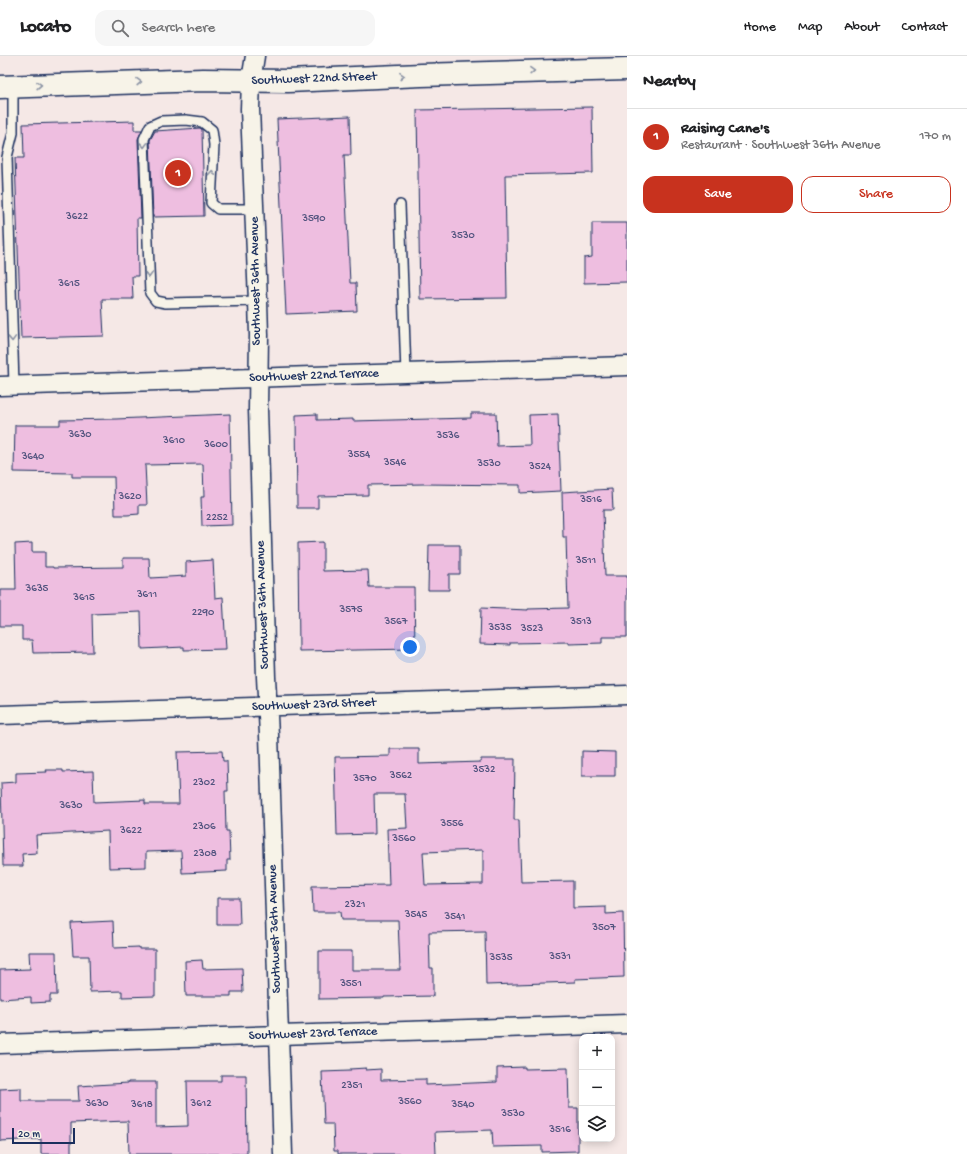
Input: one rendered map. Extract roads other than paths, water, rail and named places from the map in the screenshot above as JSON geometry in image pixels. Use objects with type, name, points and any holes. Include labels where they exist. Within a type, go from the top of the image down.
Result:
[{"type":"main road","name":"Southwest 22nd Street","points":[[6,87],[203,80],[288,81],[421,75],[627,69]]},
{"type":"street","name":"Southwest 36th Avenue","points":[[254,56],[250,109],[259,335],[257,378],[283,1154]]},
{"type":"street","name":"Southwest 22nd Terrace","points":[[7,386],[627,366]]},
{"type":"street","name":"Southwest 23rd Street","points":[[0,715],[627,695]]},
{"type":"street","name":"Southwest 23rd Terrace","points":[[0,1044],[627,1024]]},
{"type":"lane","points":[[6,87],[13,133],[7,158],[7,386]]},
{"type":"lane","points":[[255,209],[218,209],[211,203],[214,145],[212,130],[202,122],[186,120],[161,121],[150,126],[144,139],[150,293],[156,301],[166,303],[258,300]]},
{"type":"lane","points":[[400,206],[406,372]]},
{"type":"place","name":"Raising Cane's","points":[[178,173]]}]
